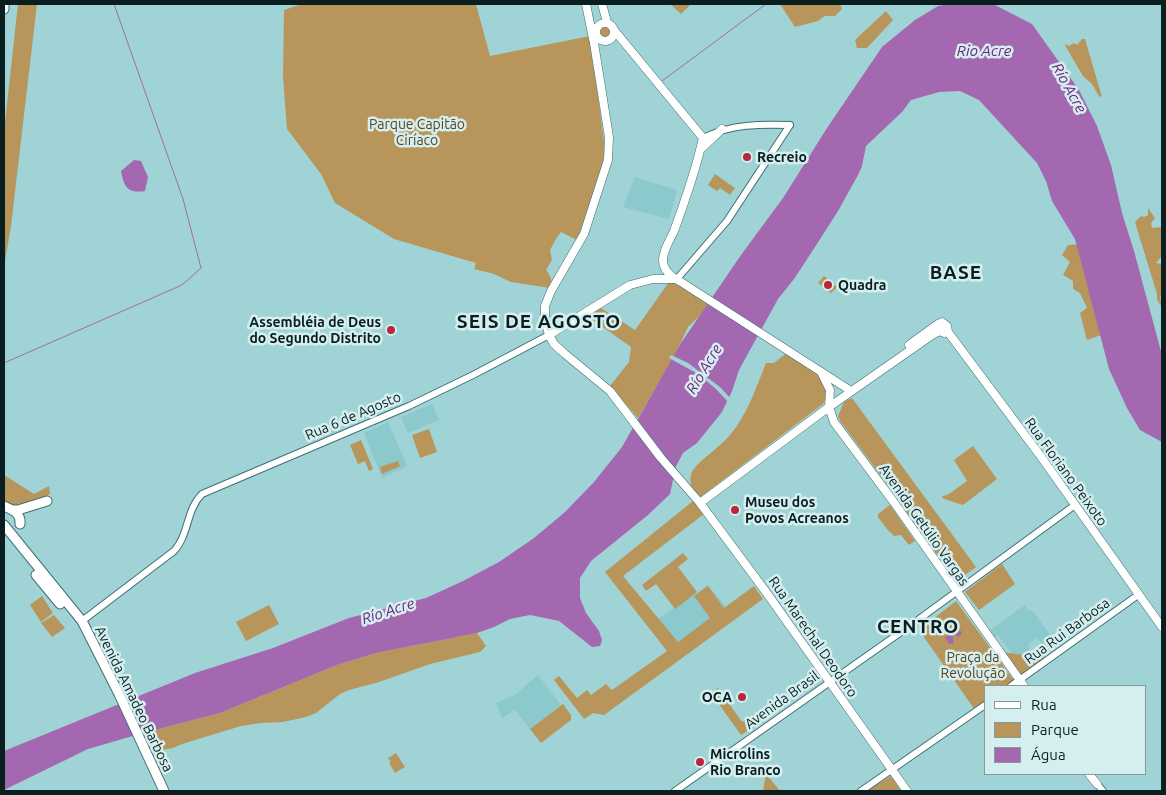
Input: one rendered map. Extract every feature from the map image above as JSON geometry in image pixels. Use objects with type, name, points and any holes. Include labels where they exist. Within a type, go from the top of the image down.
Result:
[{"type":"main road","points":[[4,4],[4,9]]},
{"type":"main road","points":[[549,335],[545,320],[545,306],[584,234],[608,160],[610,137],[596,40],[587,4]]},
{"type":"main road","points":[[587,4],[590,31],[596,40],[600,43],[606,41],[613,36],[614,30]]},
{"type":"main road","points":[[602,4],[607,22],[612,25],[630,51],[703,138],[674,231],[663,256],[664,265],[677,280]]},
{"type":"main road","points":[[596,40],[600,24],[607,22]]},
{"type":"main road","points":[[596,40],[600,39],[630,51]]},
{"type":"main road","points":[[700,150],[722,129]]},
{"type":"main road","name":"Rua 6 de Agosto","points":[[549,335],[630,285],[652,279],[677,280]]},
{"type":"main road","name":"Avenida Getúlio Vargas","points":[[677,280],[851,391]]},
{"type":"main road","name":"Rua Floriano Peixoto","points":[[851,391],[857,382],[942,329],[1075,505],[1162,627]]},
{"type":"main road","name":"Rua Marechal Deodoro","points":[[549,335],[554,344],[612,394],[698,501],[766,592],[907,791]]},
{"type":"main road","name":"Avenida Getúlio Vargas","points":[[820,371],[830,390],[829,407],[834,422],[893,501],[1022,683]]},
{"type":"main road","points":[[698,501],[851,391]]},
{"type":"main road","points":[[13,510],[47,501]]},
{"type":"main road","points":[[4,506],[13,510],[20,518],[20,524]]},
{"type":"main road","name":"Avenida Amadeo Barbosa","points":[[4,526],[14,542],[79,623],[119,694],[164,791]]},
{"type":"main road","name":"Avenida Amadeo Barbosa","points":[[4,534],[14,542]]},
{"type":"main road","name":"Avenida Amadeo Barbosa","points":[[79,623],[159,791]]},
{"type":"main road","points":[[1089,775],[1097,784]]},
{"type":"street","points":[[677,280],[728,221],[790,125],[758,125],[722,129],[703,138]]},
{"type":"street","name":"Rua 6 de Agosto","points":[[79,623],[174,551],[182,540],[193,507],[202,494],[409,406],[549,335]]},
{"type":"street","name":"Avenida Brasil","points":[[674,791],[956,592],[1075,505]]},
{"type":"street","name":"Rua Rui Barbosa","points":[[1022,683],[1138,595]]},
{"type":"street","points":[[861,791],[984,706]]},
{"type":"street","points":[[1097,784],[1103,791]]},
{"type":"shaded area","points":[[635,177],[677,190],[669,219],[623,207]]},
{"type":"shaded area","points":[[432,404],[439,420],[408,433],[401,417]]},
{"type":"shaded area","points":[[388,422],[407,466],[382,478],[364,433]]},
{"type":"shaded area","points":[[708,585],[727,608],[678,642],[658,619]]},
{"type":"shaded area","points":[[1025,605],[1029,611],[1032,610],[1056,643],[1047,650],[1037,638],[1029,644],[1029,656],[1012,654],[998,635],[993,638],[988,632]]},
{"type":"shaded area","points":[[538,675],[561,705],[530,729],[515,710],[502,718],[496,703],[515,695]]},
{"type":"green space","points":[[18,4],[37,4],[11,226],[4,267],[4,131]]},
{"type":"green space","name":"Parque Capitão Ciríaco","points":[[302,4],[476,4],[490,56],[590,36],[605,149],[597,195],[579,241],[561,232],[550,250],[552,260],[546,270],[551,279],[550,288],[511,282],[494,274],[474,269],[476,263],[394,239],[335,203],[321,174],[287,129],[283,76],[284,10]]},
{"type":"green space","points":[[670,4],[691,4],[681,14]]},
{"type":"green space","points":[[780,4],[840,4],[842,9],[835,16],[825,16],[818,21],[795,27]]},
{"type":"green space","points":[[886,11],[893,20],[867,48],[857,48],[855,40]]},
{"type":"green space","points":[[602,25],[608,25],[612,32],[608,39],[602,39],[598,35],[598,29]]},
{"type":"green space","points":[[1082,39],[1085,39],[1102,97],[1099,96],[1092,84],[1083,76],[1066,47],[1065,44],[1069,46],[1074,43],[1077,45]]},
{"type":"green space","points":[[715,174],[735,188],[730,195],[720,188],[717,191],[708,185]]},
{"type":"green space","points":[[1148,208],[1155,218],[1151,223],[1152,228],[1162,227],[1162,256],[1156,263],[1162,264],[1162,296],[1160,297],[1162,307],[1157,300],[1157,294],[1135,222],[1141,216],[1148,215]]},
{"type":"green space","points":[[1083,244],[1104,334],[1087,340],[1080,313],[1087,308],[1080,293],[1073,289],[1073,281],[1063,275],[1070,262],[1062,255],[1068,245]]},
{"type":"green space","name":"Quadra","points":[[824,276],[837,287],[831,293],[818,283]]},
{"type":"green space","points":[[669,282],[677,283],[711,305],[688,327],[676,353],[638,418],[610,386],[629,362],[631,347],[586,315],[599,307],[635,330]]},
{"type":"green space","points":[[788,352],[811,367],[821,377],[826,389],[826,397],[823,404],[699,498],[691,485],[690,478],[693,470],[736,427],[751,401],[766,363],[774,363]]},
{"type":"green space","points":[[852,398],[976,567],[957,581],[840,421],[838,416],[844,402]]},
{"type":"green space","points":[[429,429],[437,452],[420,458],[412,435]]},
{"type":"green space","points":[[361,440],[373,469],[369,471],[365,461],[358,464],[350,445]]},
{"type":"green space","points":[[973,446],[997,479],[963,505],[941,497],[949,494],[967,481],[954,460]]},
{"type":"green space","points":[[398,461],[400,466],[382,474],[380,467]]},
{"type":"green space","points":[[4,475],[34,494],[49,486],[50,494],[27,505],[15,506],[10,504],[4,500]]},
{"type":"green space","points":[[693,501],[704,514],[623,576],[678,642],[710,618],[694,596],[708,586],[724,608],[754,586],[763,599],[604,715],[593,713],[584,719],[554,680],[559,676],[577,698],[587,690],[591,695],[606,684],[612,690],[667,651],[605,572]]},
{"type":"green space","points":[[890,505],[915,541],[909,545],[901,535],[894,536],[878,517],[878,514]]},
{"type":"green space","points":[[683,553],[688,559],[678,567],[697,592],[675,609],[656,584],[646,591],[642,585]]},
{"type":"green space","points":[[1002,564],[1015,584],[979,610],[965,592]]},
{"type":"green space","points":[[42,596],[53,613],[41,622],[30,605]]},
{"type":"green space","name":"Praça da Revolução","points":[[956,601],[1015,682],[1010,685],[984,685],[984,704],[975,710],[919,630]]},
{"type":"green space","points":[[269,605],[279,624],[246,641],[236,622]]},
{"type":"green space","points":[[54,615],[65,628],[52,637],[41,623]]},
{"type":"green space","points":[[477,633],[486,646],[480,652],[430,664],[379,682],[349,690],[340,694],[316,713],[306,717],[283,722],[241,726],[173,748],[152,752],[143,733],[220,713],[337,665],[376,653]]},
{"type":"green space","points":[[1000,652],[1051,658],[1021,678]]},
{"type":"green space","points":[[718,688],[742,722],[767,706],[773,714],[741,735],[711,693]]},
{"type":"green space","points":[[563,704],[571,715],[571,720],[541,743],[530,729]]},
{"type":"green space","points":[[396,753],[405,767],[395,773],[388,758]]},
{"type":"green space","points":[[766,774],[780,791],[763,791]]},
{"type":"green space","points":[[891,776],[901,791],[867,791]]},
{"type":"water","name":"Rio Acre","points":[[950,4],[993,4],[1032,24],[1079,90],[1097,126],[1111,165],[1122,213],[1162,355],[1162,442],[1140,430],[1127,408],[1109,369],[1075,239],[1052,201],[1046,181],[1037,163],[979,100],[960,91],[939,92],[911,100],[902,112],[866,146],[858,175],[815,247],[778,299],[739,370],[722,412],[697,443],[683,453],[676,466],[670,494],[648,515],[591,561],[580,578],[580,598],[586,613],[599,631],[602,640],[600,646],[592,647],[559,621],[530,615],[510,619],[477,633],[376,653],[337,665],[220,713],[88,749],[4,790],[4,751],[195,673],[273,648],[349,618],[426,598],[499,562],[534,538],[565,512],[594,482],[622,447],[681,343],[741,255],[783,198],[827,128],[882,47],[915,20],[938,6]]},
{"type":"water","points":[[134,160],[141,161],[148,177],[145,191],[130,190],[123,181],[121,171]]},
{"type":"water","points":[[953,630],[957,633],[960,630],[962,633],[959,637],[952,634],[954,643],[949,644],[945,637]]},
{"type":"pier","points":[[671,355],[688,363],[720,387],[731,399],[729,403],[698,374],[669,358]]},
{"type":"waterway","points":[[4,363],[182,285],[201,268],[183,199],[114,4]]},
{"type":"waterway","points":[[662,81],[766,4]]},
{"type":"place","name":"Recreio","points":[[747,157]]},
{"type":"place","name":"Quadra","points":[[828,285]]},
{"type":"place","name":"Assembléia de Deus do Segundo Distrito","points":[[391,330]]},
{"type":"place","name":"Museu dos Povos Acreanos","points":[[735,510]]},
{"type":"place","name":"OCA","points":[[742,697]]},
{"type":"place","name":"Microlins Rio Branco","points":[[700,762]]},
{"type":"district","name":"BASE","points":[[956,273]]},
{"type":"district","name":"SEIS DE AGOSTO","points":[[539,322]]},
{"type":"district","name":"CENTRO","points":[[918,627]]},
{"type":"water label","name":"Río Acre","points":[[1069,88]]},
{"type":"water label","name":"Río Acre","points":[[704,369]]},
{"type":"water label","name":"Río Acre","points":[[388,611]]}]
